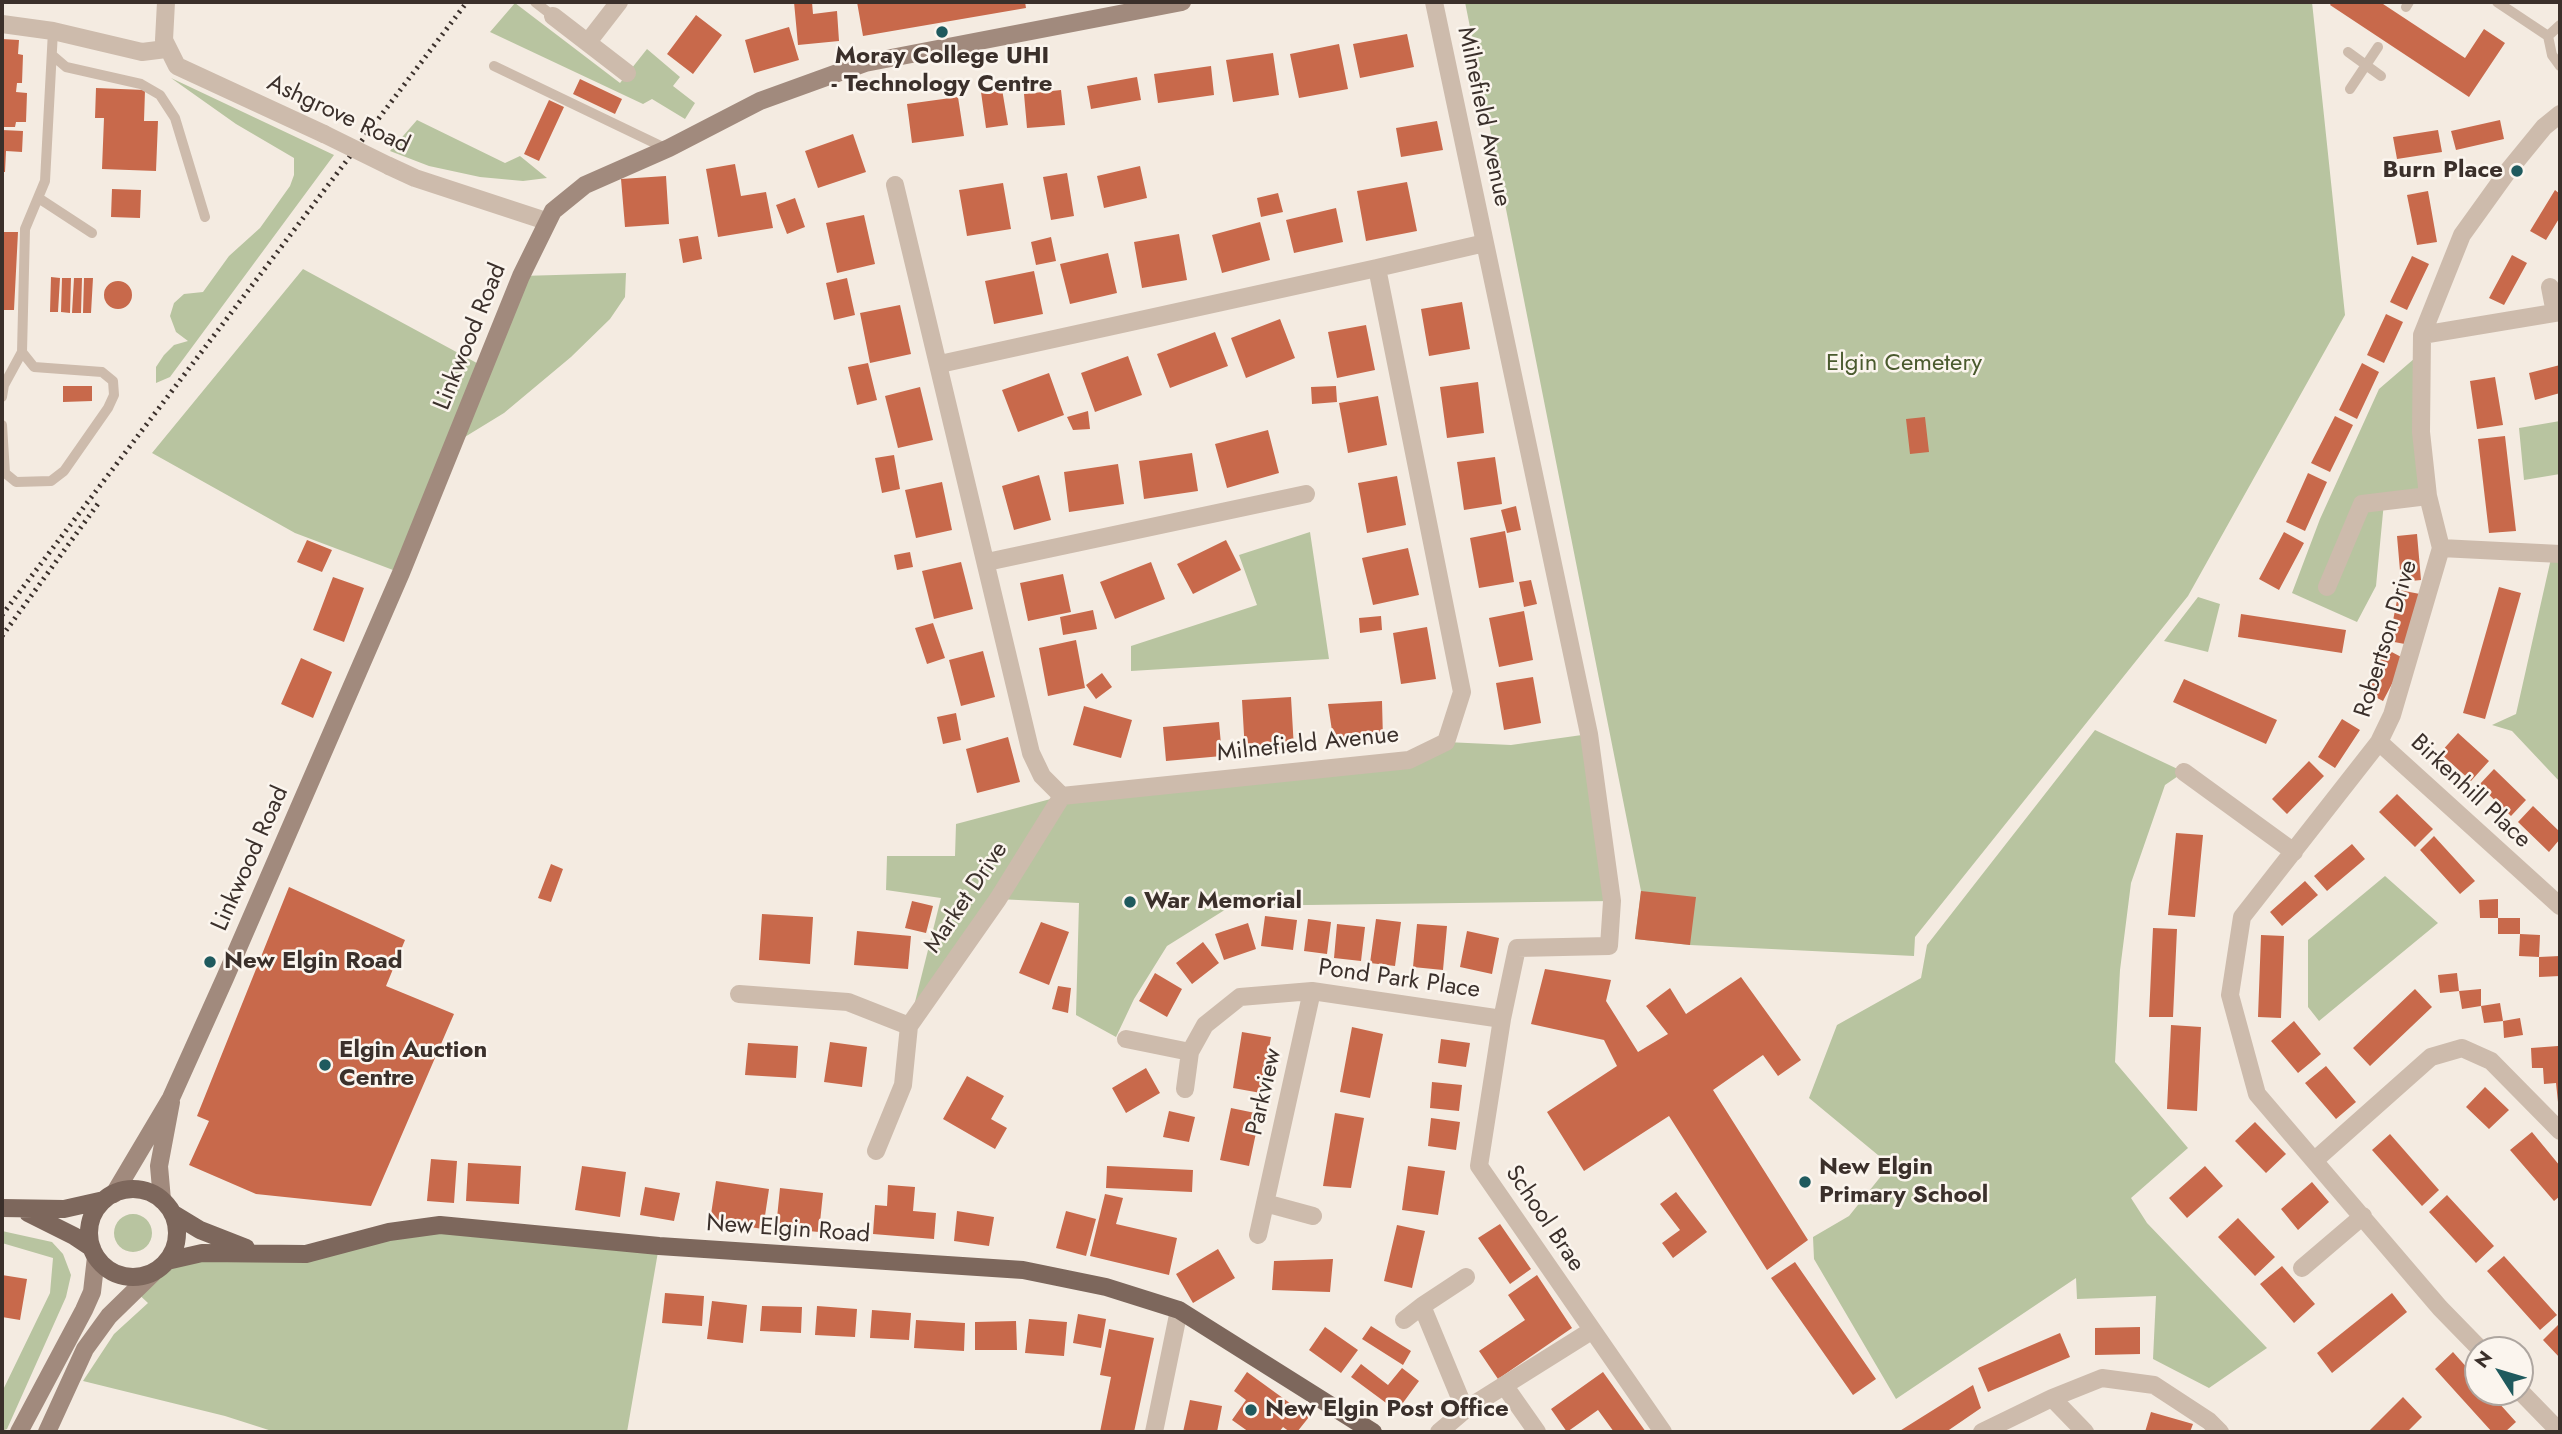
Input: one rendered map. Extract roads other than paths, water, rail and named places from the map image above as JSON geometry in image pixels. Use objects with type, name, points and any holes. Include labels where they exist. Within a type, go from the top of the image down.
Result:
[{"type":"main road","points":[[2,1209],[64,1209],[135,1189],[150,1192],[167,1207],[177,1235],[167,1261],[153,1273],[135,1277],[118,1275],[109,1271],[94,1253],[54,1225],[21,1210]]},
{"type":"main road","points":[[94,1253],[89,1225],[109,1197]]},
{"type":"main road","name":"New Elgin Road","points":[[167,1207],[200,1230],[259,1253]]},
{"type":"main road","name":"New Elgin Road","points":[[167,1261],[202,1253],[306,1254],[389,1232],[440,1225],[673,1247],[1023,1270],[1106,1287],[1179,1310],[1229,1339],[1291,1383],[1373,1432]]},
{"type":"street","points":[[2,24],[53,31],[142,52],[166,49],[166,2]]},
{"type":"street","points":[[588,42],[619,2]]},
{"type":"street","name":"Linkwood Road","points":[[109,1197],[171,1098],[401,573],[546,221],[562,202],[585,185],[667,149],[760,100],[865,63],[1182,2]]},
{"type":"street","name":"Milnefield Avenue","points":[[1434,2],[1589,734],[1612,901],[1609,946],[1517,948]]},
{"type":"street","points":[[553,16],[627,74]]},
{"type":"street","name":"Ashgrove Road","points":[[166,49],[177,66],[188,74],[415,178],[546,221]]},
{"type":"street","name":"Robertson Drive","points":[[2467,1336],[2440,1308],[2257,1094],[2230,995],[2242,917],[2379,742],[2392,715],[2441,548],[2428,496],[2420,432],[2422,335],[2462,235],[2508,171],[2544,127],[2560,114]]},
{"type":"street","points":[[895,185],[1031,753],[1042,776],[1062,796]]},
{"type":"street","name":"Milnefield Avenue","points":[[940,364],[1485,243]]},
{"type":"street","name":"Milnefield Avenue","points":[[1062,796],[1409,760],[1446,742],[1462,692],[1377,268]]},
{"type":"street","points":[[2422,335],[2558,313],[2550,287]]},
{"type":"street","points":[[986,562],[1306,494]]},
{"type":"street","points":[[2327,587],[2362,504],[2428,496]]},
{"type":"street","points":[[2441,548],[2560,554]]},
{"type":"street","name":"Birkenhill Place","points":[[2379,742],[2560,906]]},
{"type":"street","points":[[2184,772],[2294,852]]},
{"type":"street","name":"Market Drive","points":[[876,1151],[903,1085],[909,1026],[998,899],[1062,796]]},
{"type":"street","name":"School Brae","points":[[1517,948],[1502,1019],[1479,1166],[1663,1432]]},
{"type":"street","name":"Pond Park Place","points":[[1185,1089],[1191,1052],[1205,1025],[1240,997],[1312,991],[1502,1019]]},
{"type":"street","name":"Parkview","points":[[1258,1235],[1312,991]]},
{"type":"street","points":[[740,994],[848,1002],[909,1026]]},
{"type":"street","points":[[1126,1039],[1191,1052]]},
{"type":"street","points":[[2315,1160],[2431,1057],[2462,1048],[2491,1061],[2560,1131]]},
{"type":"street","name":"Linkwood Road","points":[[167,1207],[159,1166],[171,1098]]},
{"type":"street","points":[[1265,1203],[1313,1216]]},
{"type":"street","points":[[2302,1268],[2363,1216]]},
{"type":"street","points":[[19,1432],[92,1292],[94,1253]]},
{"type":"street","points":[[47,1432],[86,1349],[110,1315],[153,1273]]},
{"type":"street","points":[[1404,1320],[1466,1277]]},
{"type":"street","points":[[1422,1306],[1465,1410]]},
{"type":"street","points":[[1154,1432],[1179,1310]]},
{"type":"street","points":[[1438,1432],[1465,1410],[1591,1331]]},
{"type":"street","points":[[1982,1432],[2052,1398],[2102,1378],[2154,1385],[2209,1421],[2220,1432]]},
{"type":"street","points":[[1504,1385],[1537,1432]]},
{"type":"street","points":[[2052,1398],[2085,1432]]},
{"type":"street","points":[[2534,1405],[2560,1432]]},
{"type":"lane","points":[[535,2],[553,16]]},
{"type":"lane","points":[[2497,2],[2548,36],[2552,55],[2560,66]]},
{"type":"lane","points":[[2548,36],[2560,25]]},
{"type":"lane","points":[[2,397],[4,385],[22,352],[25,229],[46,181],[53,31]]},
{"type":"lane","points":[[2350,89],[2378,47]]},
{"type":"lane","points":[[2348,52],[2381,76]]},
{"type":"lane","points":[[52,55],[66,67],[141,84],[160,94],[175,118],[205,216]]},
{"type":"lane","points":[[494,66],[667,149]]},
{"type":"lane","points":[[40,199],[92,233]]},
{"type":"lane","points":[[2,425],[5,473],[16,482],[51,481],[64,471],[108,408],[114,395],[113,382],[102,372],[34,366],[22,352]]},
{"type":"railway","points":[[2,615],[467,2]]},
{"type":"railway","points":[[2,636],[100,501]]},
{"type":"place","name":"Moray College UHI - Technology Centre","points":[[942,32]]},
{"type":"place","name":"Burn Place","points":[[2517,171]]},
{"type":"place","name":"War Memorial","points":[[1130,902]]},
{"type":"place","name":"New Elgin Road","points":[[210,962]]},
{"type":"place","name":"Elgin Auction Centre","points":[[325,1065]]},
{"type":"place","name":"New Elgin Primary School","points":[[1805,1182]]},
{"type":"place","name":"New Elgin Post Office","points":[[1251,1410]]},
{"type":"park label","name":"Elgin Cemetery","points":[[1904,364]]}]
